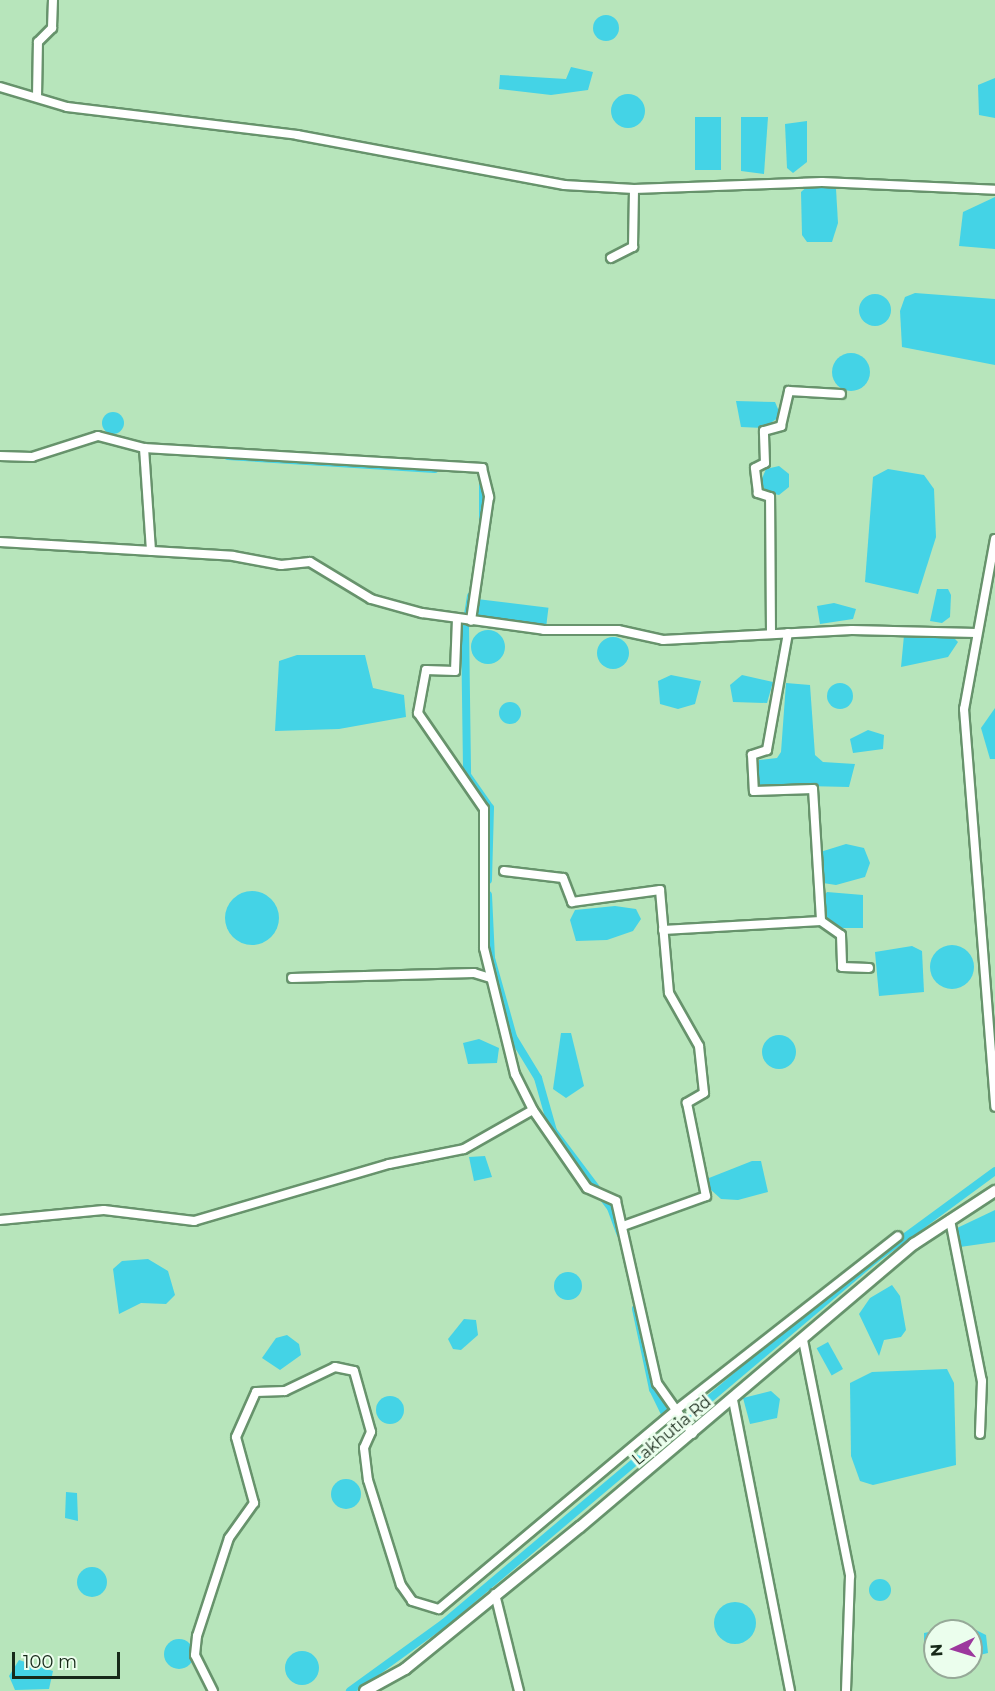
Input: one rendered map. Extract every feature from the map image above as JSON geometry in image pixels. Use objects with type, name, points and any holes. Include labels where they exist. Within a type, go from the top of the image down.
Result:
[{"type":"street","points":[[37,97],[38,42],[51,28],[53,0]]},
{"type":"street","points":[[0,87],[67,107],[297,135],[564,185],[634,189],[822,182],[995,190]]},
{"type":"street","points":[[611,258],[633,247],[634,189]]},
{"type":"street","points":[[771,633],[770,497],[758,493],[756,468],[765,463],[764,431],[781,426],[789,391],[841,394]]},
{"type":"street","points":[[0,456],[32,457],[98,436],[144,448],[482,468],[489,497],[471,621]]},
{"type":"street","points":[[144,448],[151,551]]},
{"type":"street","points":[[995,539],[976,633],[964,709],[995,1107]]},
{"type":"street","points":[[0,542],[151,551],[281,564],[310,562],[371,599],[457,619],[544,630],[618,630],[663,640],[771,633],[976,633]]},
{"type":"street","points":[[457,619],[455,671],[426,670],[418,713],[484,810],[484,948],[515,1074],[533,1110],[587,1188],[616,1201],[657,1383],[693,1434]]},
{"type":"street","points":[[788,633],[767,750],[752,754],[754,790],[813,789],[821,921]]},
{"type":"street","points":[[504,871],[563,878],[572,902],[660,890],[669,993],[699,1046],[704,1093],[687,1103],[706,1196],[623,1226]]},
{"type":"street","points":[[663,930],[821,921],[842,935],[842,967],[869,968]]},
{"type":"street","points":[[292,978],[474,973],[490,978]]},
{"type":"street","points":[[0,1220],[104,1210],[194,1221],[389,1164],[464,1149],[533,1110]]},
{"type":"street","name":"Lakhutia Rd","points":[[367,1690],[405,1669],[693,1434],[914,1244],[995,1191]]},
{"type":"street","points":[[950,1220],[982,1382],[980,1434]]},
{"type":"street","points":[[213,1691],[195,1655],[197,1636],[230,1538],[254,1503],[236,1437],[256,1392],[285,1391],[335,1367],[354,1371],[371,1432],[364,1448],[368,1480],[401,1585],[412,1601],[439,1609],[675,1411],[898,1236]]},
{"type":"street","points":[[803,1340],[850,1575],[846,1691]]},
{"type":"street","points":[[733,1400],[790,1691]]},
{"type":"street","points":[[495,1594],[519,1691]]},
{"type":"water","points":[[606,15],[615,19],[619,28],[615,37],[606,41],[597,37],[593,28],[597,19]]},
{"type":"water","points":[[571,67],[593,72],[588,90],[551,95],[499,89],[500,75],[566,79]]},
{"type":"water","points":[[995,78],[995,118],[979,115],[978,85]]},
{"type":"water","points":[[628,94],[640,99],[645,111],[640,123],[628,128],[616,123],[611,111],[616,99]]},
{"type":"water","points":[[695,117],[721,117],[721,170],[695,170]]},
{"type":"water","points":[[741,117],[768,117],[764,174],[741,171]]},
{"type":"water","points":[[807,121],[807,162],[793,173],[787,168],[785,124]]},
{"type":"water","points":[[809,185],[836,189],[838,223],[832,242],[807,242],[802,235],[801,192]]},
{"type":"water","points":[[995,197],[995,249],[959,246],[963,212]]},
{"type":"water","points":[[915,293],[995,299],[995,365],[902,347],[900,311],[905,297]]},
{"type":"water","points":[[875,294],[887,298],[891,310],[887,322],[875,326],[863,322],[859,310],[863,298]]},
{"type":"water","points":[[851,353],[865,358],[870,372],[865,386],[851,391],[837,386],[832,372],[837,358]]},
{"type":"water","points":[[736,401],[775,402],[781,416],[763,428],[741,427]]},
{"type":"water","points":[[113,412],[121,415],[124,423],[121,431],[113,434],[105,431],[102,423],[105,415]]},
{"type":"water","points":[[779,466],[789,474],[789,487],[779,495],[766,492],[761,481],[766,469]]},
{"type":"water","points":[[888,469],[924,475],[934,489],[936,537],[918,594],[865,582],[873,477]]},
{"type":"water","points":[[937,589],[948,589],[951,595],[950,617],[942,623],[930,621]]},
{"type":"water","points":[[477,599],[548,608],[546,625],[475,616]]},
{"type":"water","points":[[834,603],[856,609],[853,619],[820,624],[817,606]]},
{"type":"water","points":[[488,630],[500,635],[505,647],[500,659],[488,664],[476,659],[471,647],[476,635]]},
{"type":"water","points":[[904,635],[951,635],[958,642],[948,657],[901,667]]},
{"type":"water","points":[[613,637],[624,642],[629,653],[624,664],[613,669],[602,664],[597,653],[602,642]]},
{"type":"water","points":[[297,655],[365,655],[373,688],[404,695],[406,717],[339,729],[275,731],[279,661]]},
{"type":"water","points":[[671,675],[701,681],[695,704],[678,709],[660,704],[658,681]]},
{"type":"water","points":[[742,675],[773,682],[767,703],[733,702],[730,685]]},
{"type":"water","points":[[786,683],[810,685],[815,755],[823,762],[855,764],[849,787],[759,785],[759,760],[777,758],[781,752]]},
{"type":"water","points":[[840,683],[849,687],[853,696],[849,705],[840,709],[831,705],[827,696],[831,687]]},
{"type":"water","points":[[510,702],[518,705],[521,713],[518,721],[510,724],[502,721],[499,713],[502,705]]},
{"type":"water","points":[[995,708],[995,759],[990,759],[981,728]]},
{"type":"water","points":[[868,730],[884,735],[883,749],[853,753],[850,739]]},
{"type":"water","points":[[846,844],[864,848],[870,863],[865,877],[836,885],[823,883],[817,853]]},
{"type":"water","points":[[247,891],[257,891],[267,895],[275,903],[279,918],[275,933],[267,941],[257,945],[247,945],[237,941],[229,933],[225,923],[225,913],[229,903],[237,895]]},
{"type":"water","points":[[827,892],[863,895],[863,928],[830,928],[823,922],[821,900]]},
{"type":"water","points":[[615,906],[636,909],[641,919],[633,931],[607,940],[576,941],[570,920],[575,910]]},
{"type":"water","points":[[952,945],[968,951],[974,967],[968,983],[952,989],[936,983],[930,967],[936,951]]},
{"type":"water","points":[[912,946],[922,951],[924,992],[879,996],[875,952]]},
{"type":"water","points":[[561,1033],[571,1033],[584,1086],[566,1098],[553,1089]]},
{"type":"water","points":[[779,1035],[791,1040],[796,1052],[791,1064],[779,1069],[767,1064],[762,1052],[767,1040]]},
{"type":"water","points":[[479,1039],[499,1048],[497,1063],[468,1064],[463,1043]]},
{"type":"water","points":[[485,1156],[492,1177],[474,1181],[469,1157]]},
{"type":"water","points":[[752,1161],[761,1161],[768,1192],[738,1200],[721,1199],[710,1189],[709,1178]]},
{"type":"water","points":[[995,1210],[995,1242],[960,1247],[955,1229]]},
{"type":"water","points":[[148,1259],[168,1271],[175,1295],[166,1304],[141,1303],[119,1314],[113,1269],[122,1261]]},
{"type":"water","points":[[568,1272],[578,1276],[582,1286],[578,1296],[568,1300],[558,1296],[554,1286],[558,1276]]},
{"type":"water","points":[[892,1285],[900,1296],[906,1330],[901,1337],[884,1340],[879,1356],[859,1314],[870,1298]]},
{"type":"water","points":[[464,1319],[476,1320],[478,1335],[461,1350],[453,1349],[448,1339]]},
{"type":"water","points":[[287,1335],[299,1344],[301,1355],[280,1370],[262,1358],[276,1338]]},
{"type":"water","points":[[828,1342],[843,1369],[832,1375],[817,1348]]},
{"type":"water","points":[[947,1369],[954,1383],[956,1465],[873,1485],[860,1481],[851,1456],[850,1383],[872,1372]]},
{"type":"water","points":[[771,1391],[780,1399],[777,1418],[750,1424],[743,1398]]},
{"type":"water","points":[[390,1396],[400,1400],[404,1410],[400,1420],[390,1424],[380,1420],[376,1410],[380,1400]]},
{"type":"water","points":[[346,1479],[352,1480],[360,1488],[360,1500],[352,1508],[346,1509],[340,1508],[332,1500],[331,1494],[332,1488],[340,1480]]},
{"type":"water","points":[[66,1492],[77,1493],[78,1521],[65,1518]]},
{"type":"water","points":[[92,1567],[103,1571],[107,1582],[103,1593],[92,1597],[81,1593],[77,1582],[81,1571]]},
{"type":"water","points":[[880,1579],[888,1582],[891,1590],[888,1598],[880,1601],[872,1598],[869,1590],[872,1582]]},
{"type":"water","points":[[735,1602],[750,1608],[756,1623],[750,1638],[735,1644],[720,1638],[714,1623],[720,1608]]},
{"type":"water","points":[[983,1634],[986,1635],[988,1653],[983,1654]]},
{"type":"water","points":[[179,1639],[190,1643],[194,1654],[190,1665],[179,1669],[168,1665],[164,1654],[168,1643]]},
{"type":"water","points":[[302,1651],[314,1656],[319,1668],[314,1680],[302,1685],[290,1680],[285,1668],[290,1656]]},
{"type":"water","points":[[19,1660],[53,1671],[49,1689],[15,1690],[9,1676]]},
{"type":"waterway","points":[[228,456],[435,469]]},
{"type":"waterway","points":[[483,483],[483,519]]},
{"type":"waterway","points":[[468,615],[471,596]]},
{"type":"waterway","points":[[465,625],[467,775],[490,808],[488,880]]},
{"type":"waterway","points":[[488,895],[491,958],[513,1037],[538,1078],[553,1131],[611,1208],[620,1233]]},
{"type":"waterway","points":[[350,1691],[444,1623],[874,1260],[995,1171]]},
{"type":"waterway","points":[[636,1309],[653,1389],[665,1414]]}]
